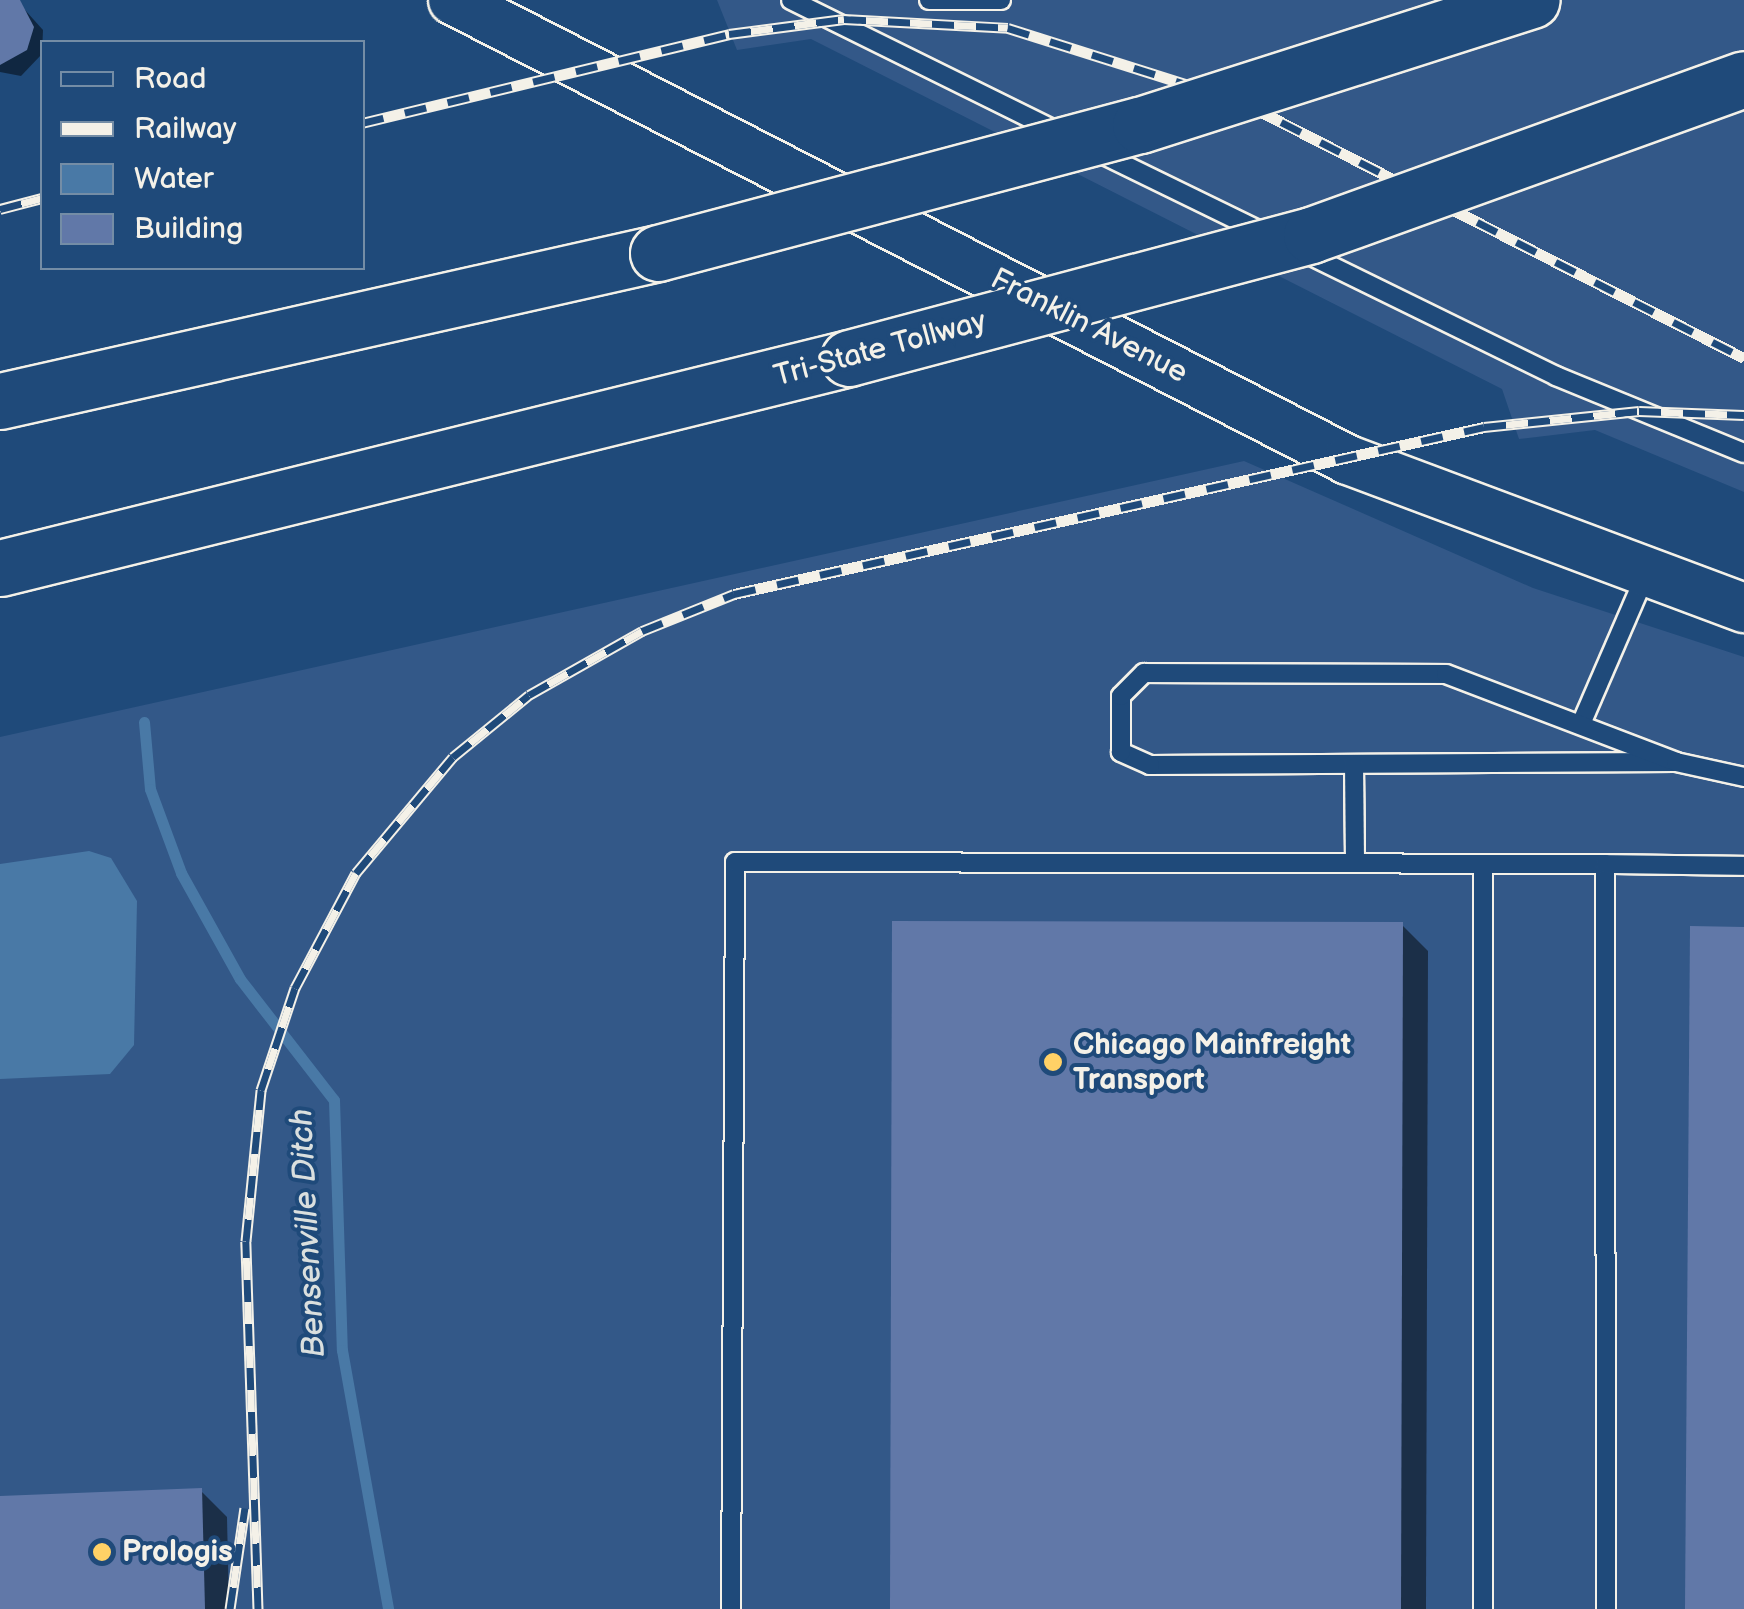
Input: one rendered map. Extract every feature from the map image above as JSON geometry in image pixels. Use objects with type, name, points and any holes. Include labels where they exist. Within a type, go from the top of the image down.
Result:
[{"type":"highway","points":[[0,400],[658,253],[1140,125],[1532,0]]},
{"type":"highway","name":"Tri-State Tollway","points":[[0,568],[849,358],[1310,235],[1744,80]]},
{"type":"main road","name":"Franklin Avenue","points":[[453,0],[1348,460],[1645,576],[1744,608]]},
{"type":"lane","points":[[791,0],[1556,376],[1744,454]]},
{"type":"lane","points":[[928,0],[1001,0]]},
{"type":"lane","points":[[1581,724],[1645,576]]},
{"type":"lane","points":[[1676,762],[1354,764],[1132,760],[1121,752],[1121,696],[1144,674],[1446,674],[1676,762],[1744,778]]},
{"type":"lane","points":[[1354,764],[1355,863]]},
{"type":"lane","points":[[730,1609],[735,862],[1744,866]]},
{"type":"lane","points":[[1482,864],[1482,1609]]},
{"type":"lane","points":[[1605,864],[1606,1609]]},
{"type":"shaded area","points":[[717,0],[1744,0],[1744,492],[1595,430],[1519,439],[1502,389],[811,39],[737,50]]},
{"type":"shaded area","points":[[1244,461],[1533,588],[1744,657],[1744,1609],[0,1609],[0,737]]},
{"type":"water","points":[[89,851],[111,858],[137,901],[134,1045],[110,1074],[0,1079],[0,864]]},
{"type":"building","points":[[0,0],[20,0],[34,27],[27,50],[0,65]]},
{"type":"building","points":[[892,921],[1403,922],[1401,1609],[890,1609]]},
{"type":"building","points":[[1690,926],[1744,927],[1744,1609],[1685,1609]]},
{"type":"building","name":"Prologis","points":[[202,1488],[205,1609],[0,1609],[0,1496]]},
{"type":"waterway","name":"Bensenville Ditch","points":[[144,722],[150,789],[181,873],[240,979],[334,1100],[342,1350],[388,1609]]},
{"type":"railway","points":[[365,122],[729,34],[844,19],[1008,28],[1242,102],[1744,358]]},
{"type":"railway","points":[[0,209],[40,199]]},
{"type":"railway","points":[[258,1609],[246,1241],[261,1090],[295,988],[356,873],[453,757],[529,695],[642,631],[734,594],[1484,427],[1639,411],[1744,415]]},
{"type":"railway","points":[[230,1609],[245,1508]]},
{"type":"place","name":"Chicago Mainfreight Transport","points":[[1053,1062]]},
{"type":"place","name":"Prologis","points":[[102,1552]]}]
